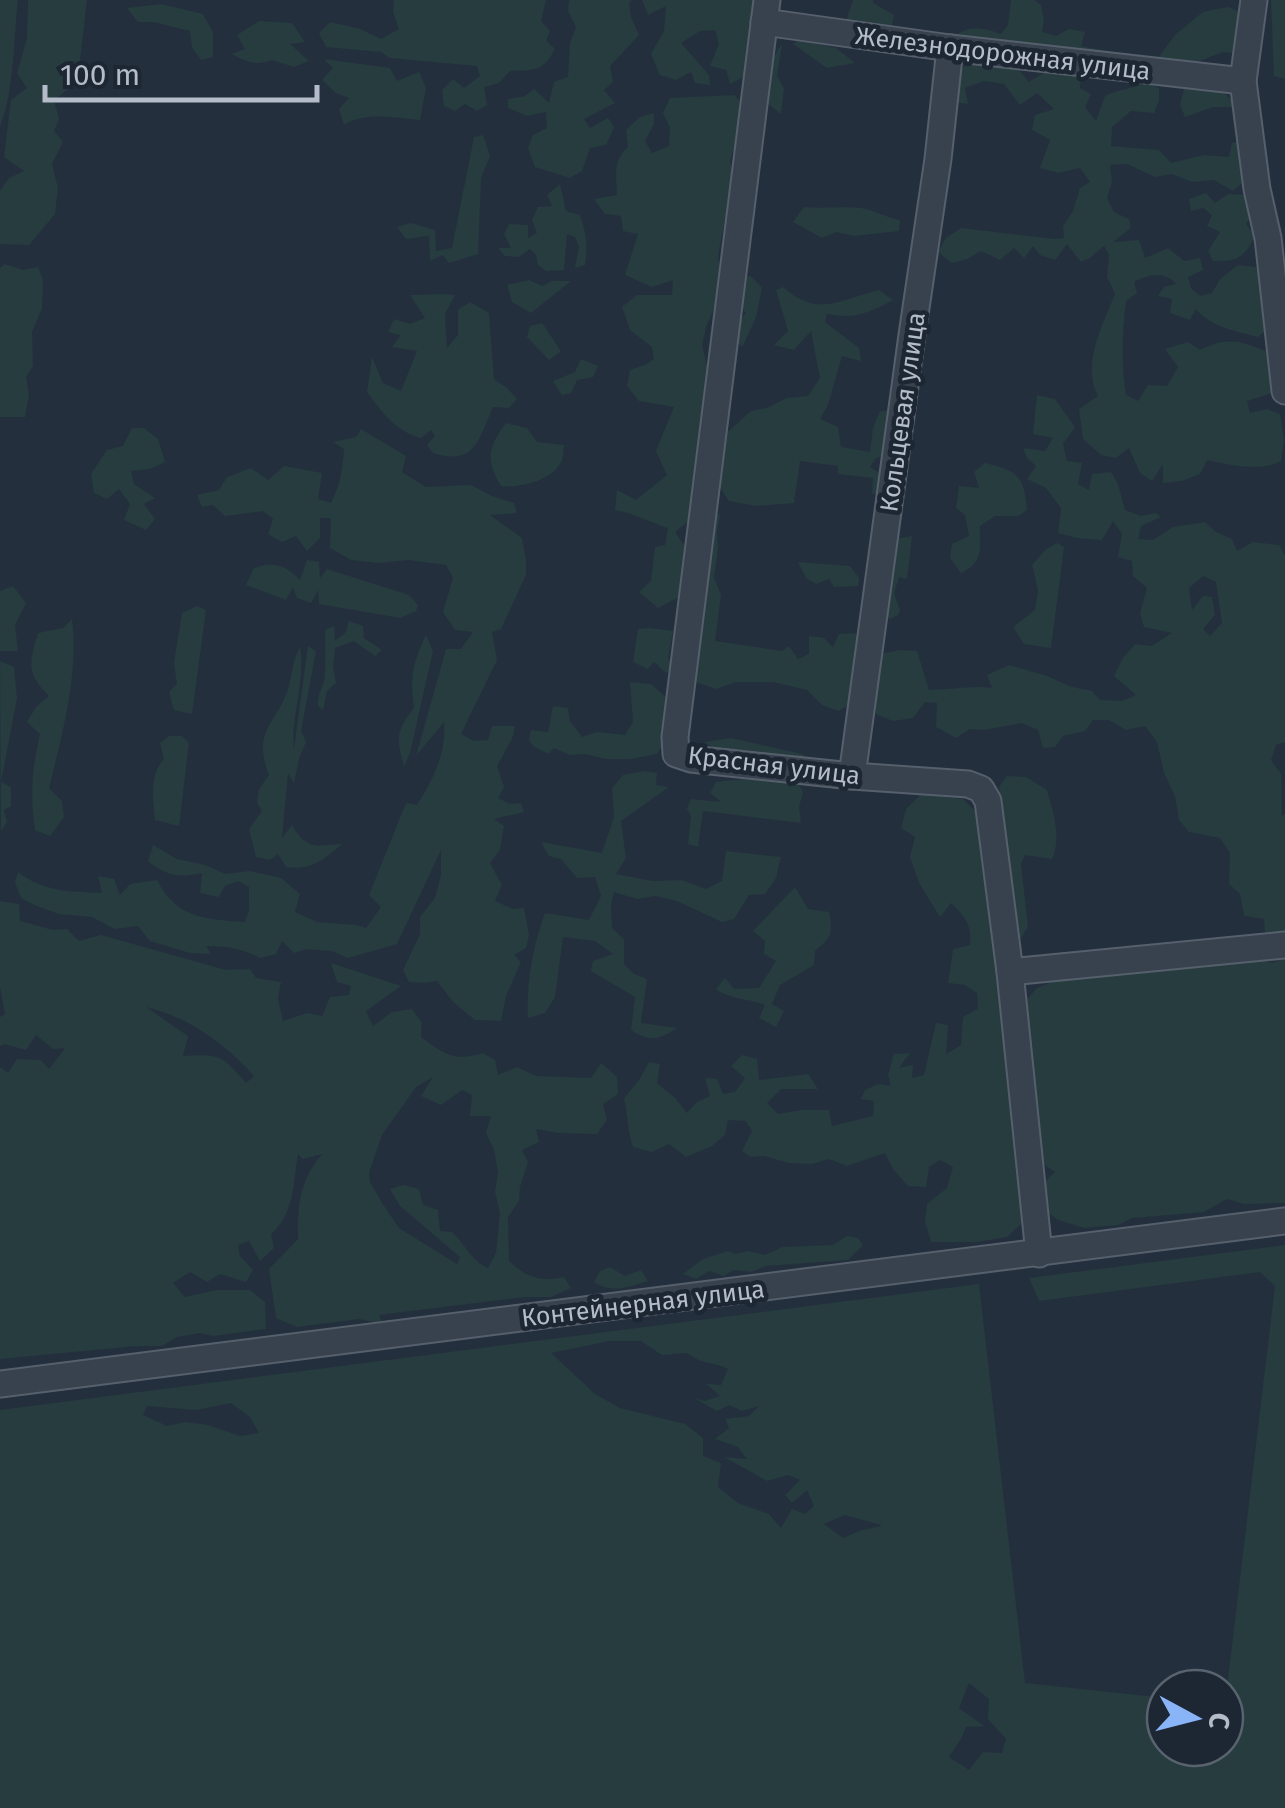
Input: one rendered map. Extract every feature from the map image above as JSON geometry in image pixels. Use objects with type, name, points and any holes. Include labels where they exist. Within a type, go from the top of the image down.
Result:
[{"type":"street","points":[[1254,0],[1243,80],[1257,189],[1268,238],[1285,391]]},
{"type":"street","name":"Железнодорожная улица","points":[[766,11],[950,48],[1243,80]]},
{"type":"street","name":"Красная улица","points":[[766,11],[674,736],[676,754],[691,759],[852,776],[968,784],[982,789],[988,801],[1010,972],[1039,1254]]},
{"type":"street","name":"Кольцевая улица","points":[[852,776],[950,48]]},
{"type":"street","points":[[1010,972],[1285,945]]},
{"type":"street","name":"Контейнерная улица","points":[[0,1384],[1285,1222]]},
{"type":"green space","points":[[0,0],[18,0],[11,80],[0,127]]},
{"type":"green space","points":[[28,0],[87,0],[79,68],[69,76],[71,87],[54,100],[59,119],[54,131],[63,142],[52,164],[58,188],[55,214],[29,245],[0,244],[0,191],[9,178],[24,171],[4,157],[11,100],[27,88],[17,73],[27,38]]},
{"type":"green space","points":[[394,0],[546,0],[541,21],[550,31],[546,40],[555,49],[542,66],[510,71],[499,83],[484,87],[487,105],[477,111],[465,104],[455,111],[444,106],[442,90],[453,79],[464,88],[480,76],[477,66],[326,47],[319,33],[330,22],[381,39],[399,29],[393,12]]},
{"type":"green space","points":[[569,0],[632,0],[631,17],[639,35],[610,66],[613,82],[604,90],[615,103],[584,119],[590,128],[608,118],[614,127],[606,145],[590,148],[582,171],[570,178],[535,167],[528,148],[533,135],[547,128],[546,112],[527,116],[508,108],[508,99],[525,96],[534,89],[549,103],[554,82],[568,77],[570,43],[576,27],[568,11]]},
{"type":"green space","points":[[642,0],[760,0],[745,76],[730,84],[726,70],[710,66],[719,44],[715,30],[700,31],[681,43],[709,75],[710,85],[695,83],[691,72],[676,80],[660,75],[651,54],[664,31],[666,6],[648,15]]},
{"type":"green space","points":[[853,0],[873,0],[894,15],[891,31],[846,21]]},
{"type":"green space","points":[[1011,0],[1034,0],[1041,5],[1042,32],[1056,36],[1069,29],[1085,32],[1081,46],[1107,51],[1098,57],[952,39],[975,28],[1001,34],[1008,25]]},
{"type":"green space","points":[[1271,0],[1285,0],[1285,79],[1274,76]]},
{"type":"green space","points":[[161,4],[203,14],[213,32],[213,57],[201,60],[192,47],[190,31],[138,22],[127,8]]},
{"type":"green space","points":[[1228,7],[1240,12],[1241,54],[1223,52],[1177,66],[1158,58],[1175,35],[1203,12]]},
{"type":"green space","points":[[259,21],[292,23],[305,42],[290,44],[309,61],[294,67],[272,60],[252,62],[232,54],[245,49],[237,35]]},
{"type":"green space","points":[[799,40],[836,48],[855,63],[827,68],[793,44]]},
{"type":"green space","points":[[782,44],[777,76],[784,88],[781,114],[768,104],[768,88],[771,65]]},
{"type":"green space","points":[[977,58],[1020,71],[1029,82],[1051,68],[1081,77],[1080,88],[1091,94],[1085,107],[1096,121],[1105,96],[1144,82],[1159,88],[1154,113],[1131,111],[1112,127],[1111,146],[1159,150],[1171,163],[1204,155],[1229,157],[1232,143],[1245,141],[1242,183],[1233,191],[1214,180],[1192,182],[1172,174],[1155,177],[1127,164],[1110,165],[1112,182],[1107,198],[1114,212],[1129,219],[1131,228],[1113,242],[1139,240],[1145,258],[1168,248],[1184,261],[1200,258],[1203,270],[1188,277],[1191,288],[1200,296],[1212,293],[1220,279],[1238,265],[1256,267],[1268,296],[1269,328],[1258,337],[1216,324],[1196,309],[1190,320],[1170,313],[1172,299],[1158,296],[1164,287],[1176,284],[1167,277],[1151,276],[1134,282],[1137,293],[1126,301],[1124,383],[1126,395],[1138,401],[1148,385],[1167,386],[1178,367],[1165,349],[1188,342],[1200,350],[1235,342],[1270,353],[1277,380],[1272,393],[1247,401],[1250,413],[1267,409],[1280,414],[1284,440],[1281,461],[1255,467],[1207,460],[1200,474],[1163,483],[1163,464],[1152,481],[1140,473],[1129,448],[1116,458],[1101,455],[1083,439],[1079,409],[1098,396],[1093,384],[1093,358],[1115,294],[1107,277],[1109,255],[1104,246],[1081,262],[1067,244],[1055,260],[1040,255],[1033,246],[1024,258],[1014,248],[1000,260],[981,251],[952,263],[938,252],[946,238],[961,228],[1064,238],[1063,226],[1073,211],[1080,188],[1090,182],[1080,168],[1058,173],[1040,168],[1050,140],[1032,130],[1035,115],[1054,109],[1037,93],[1020,105],[1004,84],[984,81],[965,88],[968,104],[955,102],[960,69]]},
{"type":"green space","points":[[324,59],[390,68],[397,81],[419,72],[426,88],[420,120],[371,117],[344,125],[339,109],[349,98],[336,93],[322,80],[333,68]]},
{"type":"green space","points":[[1185,85],[1219,88],[1238,107],[1213,107],[1185,117],[1180,105]]},
{"type":"green space","points":[[734,95],[743,104],[730,160],[733,181],[718,255],[722,288],[702,346],[708,370],[696,463],[698,487],[693,518],[675,532],[687,550],[681,596],[658,608],[639,592],[651,581],[655,547],[665,545],[668,528],[615,510],[617,490],[636,500],[667,475],[656,451],[674,407],[639,401],[627,386],[630,370],[654,359],[652,347],[630,330],[622,307],[637,295],[672,295],[673,280],[652,287],[625,275],[638,234],[623,231],[621,216],[605,214],[594,199],[617,195],[618,163],[628,147],[626,130],[640,117],[654,113],[654,124],[645,141],[652,153],[669,146],[670,127],[663,113],[670,98]]},
{"type":"green space","points":[[483,135],[490,156],[481,178],[478,254],[449,263],[443,255],[430,261],[429,236],[406,239],[397,227],[411,223],[435,230],[436,251],[452,248],[474,137]]},
{"type":"green space","points":[[560,184],[566,211],[580,215],[582,221],[585,265],[575,268],[579,247],[575,237],[567,234],[564,270],[546,271],[530,249],[519,257],[505,256],[498,248],[511,248],[504,234],[509,224],[528,225],[528,238],[537,233],[532,220],[538,207],[552,206],[547,195]]},
{"type":"green space","points":[[1206,193],[1215,203],[1228,194],[1246,195],[1255,210],[1246,224],[1255,236],[1239,257],[1213,261],[1208,251],[1220,232],[1207,226],[1212,215],[1203,208],[1191,211],[1189,199]]},
{"type":"green space","points":[[804,207],[865,209],[900,220],[899,231],[854,236],[836,232],[822,238],[793,222]]},
{"type":"green space","points":[[5,264],[23,270],[38,267],[43,280],[42,308],[32,332],[33,366],[26,377],[29,395],[25,417],[0,417],[0,268]]},
{"type":"green space","points":[[751,276],[762,288],[756,317],[743,346],[732,342],[736,323],[746,313],[738,304],[742,277]]},
{"type":"green space","points":[[529,280],[542,286],[552,281],[571,281],[531,313],[512,302],[507,285]]},
{"type":"green space","points":[[783,287],[807,302],[818,304],[879,290],[893,300],[861,314],[827,314],[825,322],[859,348],[861,361],[842,356],[820,419],[838,427],[841,447],[870,452],[880,411],[893,411],[891,453],[876,458],[870,467],[886,477],[883,493],[872,494],[873,478],[838,474],[838,466],[800,461],[794,503],[756,506],[729,501],[719,486],[723,436],[751,411],[787,398],[808,396],[820,378],[811,331],[794,350],[774,345],[788,331],[776,290]]},
{"type":"green space","points":[[410,295],[455,295],[445,314],[447,348],[458,335],[458,310],[470,302],[489,313],[494,379],[517,399],[509,408],[493,407],[473,448],[458,456],[433,453],[427,445],[435,436],[431,430],[421,438],[404,431],[367,392],[372,357],[383,383],[401,391],[417,351],[392,347],[401,335],[388,332],[394,319],[410,324],[425,318]]},
{"type":"green space","points":[[542,323],[561,351],[549,360],[527,337],[530,326]]},
{"type":"green space","points":[[581,359],[598,366],[593,377],[577,380],[571,393],[562,395],[553,381],[575,372]]},
{"type":"green space","points":[[1037,395],[1055,399],[1075,427],[1063,444],[1067,461],[1082,463],[1078,484],[1089,490],[1092,474],[1111,472],[1125,510],[1161,517],[1141,526],[1138,539],[1153,540],[1173,527],[1205,522],[1232,539],[1237,551],[1253,542],[1279,545],[1285,556],[1285,742],[1276,745],[1271,760],[1281,774],[1282,816],[1285,814],[1285,935],[1265,933],[1264,919],[1244,916],[1240,894],[1229,884],[1230,853],[1220,838],[1189,832],[1179,820],[1157,742],[1145,726],[1126,730],[1109,720],[1093,720],[1085,731],[1063,736],[1055,747],[1043,748],[1038,730],[1022,723],[970,729],[956,738],[936,727],[937,703],[925,702],[913,718],[893,721],[876,714],[872,695],[881,654],[917,651],[929,690],[992,688],[987,675],[1009,665],[1092,691],[1100,700],[1122,701],[1136,695],[1114,676],[1123,658],[1135,644],[1152,646],[1172,633],[1144,627],[1140,613],[1147,588],[1133,576],[1132,561],[1118,557],[1122,534],[1113,521],[1102,540],[1058,533],[1061,508],[1046,488],[1027,479],[1036,466],[1023,448],[1045,451],[1053,438],[1033,434]],"holes":[[[1203,576],[1216,582],[1222,623],[1210,636],[1203,629],[1215,615],[1212,597],[1203,596],[1192,610],[1189,588]]]},
{"type":"green space","points":[[506,423],[527,428],[537,442],[564,445],[557,469],[534,482],[501,486],[492,469],[491,454]]},
{"type":"green space","points":[[132,428],[144,428],[158,439],[165,462],[131,471],[134,484],[155,498],[144,504],[155,519],[146,530],[124,520],[130,504],[119,489],[107,499],[94,493],[91,474],[107,450],[123,446]]},
{"type":"green space","points":[[361,429],[406,456],[402,472],[426,487],[471,485],[514,503],[517,513],[490,515],[522,538],[526,575],[501,629],[492,632],[497,660],[461,734],[474,741],[488,740],[492,726],[515,726],[497,766],[504,787],[498,798],[510,804],[521,803],[524,812],[494,819],[504,826],[500,850],[490,863],[502,885],[495,901],[513,909],[524,908],[529,935],[526,948],[514,955],[521,962],[506,996],[501,1021],[475,1020],[453,1002],[437,981],[409,982],[403,970],[420,934],[420,917],[435,898],[441,875],[441,850],[397,944],[348,958],[332,951],[306,949],[294,953],[282,941],[276,954],[260,958],[221,946],[206,946],[211,954],[190,953],[150,941],[138,926],[115,929],[92,917],[59,914],[34,905],[21,898],[15,883],[18,872],[48,887],[102,893],[98,876],[114,879],[120,895],[130,884],[157,880],[183,910],[205,918],[245,922],[249,887],[238,881],[225,886],[219,897],[200,893],[202,873],[180,875],[161,870],[148,861],[153,845],[177,859],[225,874],[249,871],[281,878],[300,894],[295,912],[317,922],[366,928],[381,907],[369,895],[406,803],[417,805],[441,755],[444,722],[416,756],[446,649],[461,649],[473,632],[455,630],[443,612],[453,578],[446,565],[351,560],[330,548],[331,518],[320,518],[320,538],[307,551],[296,536],[282,542],[268,534],[273,519],[263,511],[225,516],[213,505],[202,507],[197,495],[219,490],[227,477],[251,468],[268,480],[284,466],[322,473],[318,499],[331,503],[344,449],[333,442],[356,437]]},
{"type":"green space","points":[[985,463],[1017,476],[1024,489],[1027,510],[1018,516],[995,516],[980,526],[977,559],[961,573],[950,558],[952,544],[969,536],[965,515],[956,508],[959,486],[979,488],[974,472]]},
{"type":"green space","points":[[713,510],[720,515],[714,578],[721,594],[715,641],[782,651],[789,646],[798,659],[809,654],[809,636],[824,638],[833,647],[839,634],[859,633],[851,704],[839,711],[822,705],[807,690],[773,682],[736,682],[716,689],[690,680]]},
{"type":"green space","points":[[912,536],[907,579],[899,577],[894,594],[900,610],[890,619],[884,614],[895,539]]},
{"type":"green space","points":[[1057,543],[1064,547],[1051,648],[1024,644],[1013,627],[1035,610],[1038,590],[1032,565]]},
{"type":"green space","points":[[307,560],[319,562],[320,578],[327,569],[409,595],[418,605],[416,611],[400,618],[319,604],[318,590],[311,603],[297,598],[293,587],[286,600],[246,585],[254,568],[268,565],[285,568],[300,580]]},
{"type":"green space","points":[[798,562],[850,566],[859,578],[858,586],[834,587],[829,579],[816,584],[806,578]]},
{"type":"green space","points":[[13,586],[26,603],[15,625],[18,651],[0,651],[0,591]]},
{"type":"green space","points":[[197,606],[206,610],[192,714],[174,710],[169,692],[177,684],[174,663],[182,613]]},
{"type":"green space","points":[[72,619],[71,683],[49,788],[62,801],[64,817],[50,836],[35,830],[33,817],[33,781],[40,734],[27,722],[49,696],[36,681],[31,660],[38,633],[63,628]]},
{"type":"green space","points":[[349,621],[363,626],[364,638],[382,650],[375,656],[354,641],[335,648],[336,683],[327,691],[323,710],[318,701],[325,678],[325,630],[334,626],[335,641],[346,632]]},
{"type":"green space","points":[[638,629],[673,631],[668,658],[674,668],[666,673],[654,662],[648,669],[633,662]]},
{"type":"green space","points":[[426,635],[433,651],[404,766],[399,735],[414,708],[413,671]]},
{"type":"green space","points":[[308,646],[316,651],[301,731],[306,742],[294,783],[288,773],[282,838],[292,825],[312,845],[342,844],[316,863],[295,868],[286,867],[278,854],[270,860],[256,857],[249,829],[262,811],[257,803],[259,789],[269,775],[264,760],[265,737],[284,699],[300,647],[294,749]]},
{"type":"green space","points":[[0,661],[14,667],[17,698],[1,782],[11,787],[11,806],[4,810],[7,822],[1,831]]},
{"type":"green space","points":[[630,682],[651,684],[670,701],[668,735],[657,754],[606,759],[570,755],[554,748],[548,754],[529,740],[531,730],[548,732],[553,706],[568,708],[570,721],[582,737],[597,732],[625,735],[633,722]]},
{"type":"green space","points":[[169,736],[182,736],[189,743],[179,826],[155,820],[154,780],[164,759],[160,743]]},
{"type":"green space","points":[[731,738],[802,754],[813,765],[724,754],[704,742]]},
{"type":"green space","points":[[657,773],[656,785],[669,787],[621,821],[626,858],[616,874],[653,881],[682,880],[706,889],[722,881],[726,851],[781,857],[776,878],[765,894],[749,895],[734,919],[722,922],[677,901],[656,896],[637,899],[614,892],[612,928],[624,939],[624,964],[647,979],[641,1023],[677,1028],[671,1032],[649,1038],[631,1030],[635,997],[591,971],[593,961],[613,954],[595,941],[563,937],[555,997],[545,1013],[528,1018],[531,964],[545,913],[589,920],[601,896],[595,877],[577,878],[561,859],[549,856],[541,842],[602,853],[614,817],[612,788],[623,775]]},
{"type":"green space","points":[[1007,776],[1026,777],[1047,790],[1056,834],[1052,859],[1025,855],[1021,864],[1028,927],[1021,938],[1012,938],[999,787]]},
{"type":"green space","points":[[753,778],[796,780],[803,792],[799,807],[801,823],[703,811],[698,847],[688,844],[691,816],[687,809],[691,799],[721,802],[710,793],[716,782]]},
{"type":"green space","points":[[921,794],[963,799],[979,815],[1014,1085],[1016,1173],[1024,1204],[1021,1224],[1007,1237],[977,1242],[931,1242],[925,1222],[927,1204],[947,1188],[953,1167],[940,1160],[929,1167],[926,1187],[908,1186],[885,1153],[847,1166],[829,1159],[812,1164],[750,1157],[742,1151],[752,1131],[746,1121],[728,1120],[725,1135],[712,1146],[686,1157],[669,1144],[652,1152],[633,1147],[624,1098],[649,1062],[660,1064],[657,1083],[687,1113],[710,1096],[705,1078],[717,1079],[723,1094],[735,1092],[745,1078],[731,1066],[742,1055],[757,1059],[759,1080],[808,1074],[818,1089],[781,1089],[767,1103],[778,1114],[829,1110],[832,1126],[873,1116],[874,1101],[861,1099],[865,1090],[878,1084],[891,1086],[888,1075],[894,1054],[910,1053],[899,1068],[913,1065],[912,1078],[924,1075],[936,1023],[948,1025],[946,1054],[961,1045],[963,1017],[978,1009],[977,993],[965,985],[948,983],[953,949],[970,945],[970,932],[964,917],[951,903],[940,917],[919,883],[910,857],[915,837],[901,828],[906,809]]},
{"type":"green space","points":[[795,887],[808,909],[829,912],[831,930],[815,951],[814,965],[780,985],[772,1004],[784,1011],[776,1027],[759,1018],[765,1005],[716,989],[725,978],[734,989],[759,988],[776,961],[764,954],[765,941],[753,931]]},
{"type":"green space","points":[[0,901],[19,904],[20,921],[53,930],[67,929],[79,941],[101,935],[226,970],[250,969],[256,978],[281,982],[278,999],[283,1021],[307,1013],[322,1016],[330,997],[349,995],[351,986],[337,982],[331,963],[401,986],[366,1011],[373,1026],[392,1012],[412,1009],[422,1023],[421,1037],[450,1055],[483,1053],[495,1060],[498,1075],[517,1067],[536,1076],[591,1078],[601,1063],[617,1077],[618,1094],[603,1104],[607,1120],[597,1134],[536,1129],[539,1142],[522,1150],[528,1162],[519,1201],[508,1217],[509,1261],[535,1277],[564,1277],[571,1288],[551,1297],[379,1315],[383,1324],[359,1319],[297,1327],[276,1318],[269,1269],[298,1239],[301,1194],[322,1154],[303,1159],[298,1154],[289,1207],[271,1234],[274,1248],[260,1261],[249,1241],[238,1245],[240,1256],[253,1270],[246,1282],[220,1274],[207,1282],[190,1272],[173,1283],[185,1297],[217,1290],[250,1290],[265,1302],[266,1329],[213,1336],[200,1333],[177,1337],[162,1346],[0,1359],[0,1067],[8,1073],[17,1059],[41,1060],[49,1069],[65,1048],[53,1049],[36,1035],[26,1050],[0,1046],[0,1017],[5,1014],[0,987]],"holes":[[[146,1007],[205,1033],[254,1076],[246,1083],[219,1058],[183,1056],[188,1036]],[[433,1077],[421,1096],[441,1105],[462,1090],[472,1095],[470,1116],[491,1116],[486,1133],[498,1172],[495,1192],[500,1213],[496,1253],[488,1268],[452,1232],[440,1231],[438,1210],[423,1205],[419,1189],[403,1185],[390,1189],[400,1206],[460,1257],[457,1264],[399,1228],[370,1182],[369,1173],[382,1135],[416,1087]]]},
{"type":"green space","points":[[1249,957],[1273,963],[1285,958],[1285,1203],[1244,1204],[1227,1199],[1204,1212],[1132,1218],[1118,1225],[1084,1228],[1058,1220],[1046,1211],[1044,1182],[1055,1172],[1039,1161],[1022,1005],[1037,988],[1071,974],[1116,976],[1163,965]]},
{"type":"green space","points":[[847,1236],[858,1238],[863,1245],[848,1260],[765,1266],[752,1272],[733,1270],[724,1276],[709,1271],[696,1279],[683,1274],[703,1259],[728,1251],[764,1255],[783,1247],[833,1245]]},
{"type":"green space","points":[[1285,1245],[1285,1808],[0,1808],[0,1410],[979,1284],[1025,1683],[1145,1696],[1145,1768],[1245,1768],[1245,1668],[1229,1668],[1275,1286],[1260,1272],[1039,1301],[1029,1278]],"holes":[[[609,1341],[641,1341],[662,1355],[687,1353],[728,1369],[721,1385],[706,1384],[720,1396],[705,1401],[694,1398],[717,1411],[729,1405],[742,1411],[759,1406],[749,1416],[725,1419],[729,1428],[715,1439],[738,1447],[747,1459],[724,1457],[767,1481],[788,1475],[800,1480],[785,1495],[792,1503],[807,1490],[814,1506],[805,1514],[792,1509],[781,1528],[769,1514],[738,1503],[718,1487],[721,1463],[703,1456],[703,1438],[685,1424],[620,1408],[595,1394],[551,1353]],[[231,1403],[250,1417],[259,1433],[240,1436],[185,1422],[167,1426],[143,1415],[147,1406],[196,1410]],[[845,1515],[881,1525],[881,1526],[843,1538],[824,1524]],[[969,1683],[989,1699],[988,1719],[1006,1739],[1002,1753],[983,1752],[969,1770],[949,1757],[966,1727],[984,1726],[959,1708]]]},
{"type":"green space","points":[[610,1267],[625,1276],[641,1270],[648,1281],[614,1289],[594,1282],[600,1271]]}]
